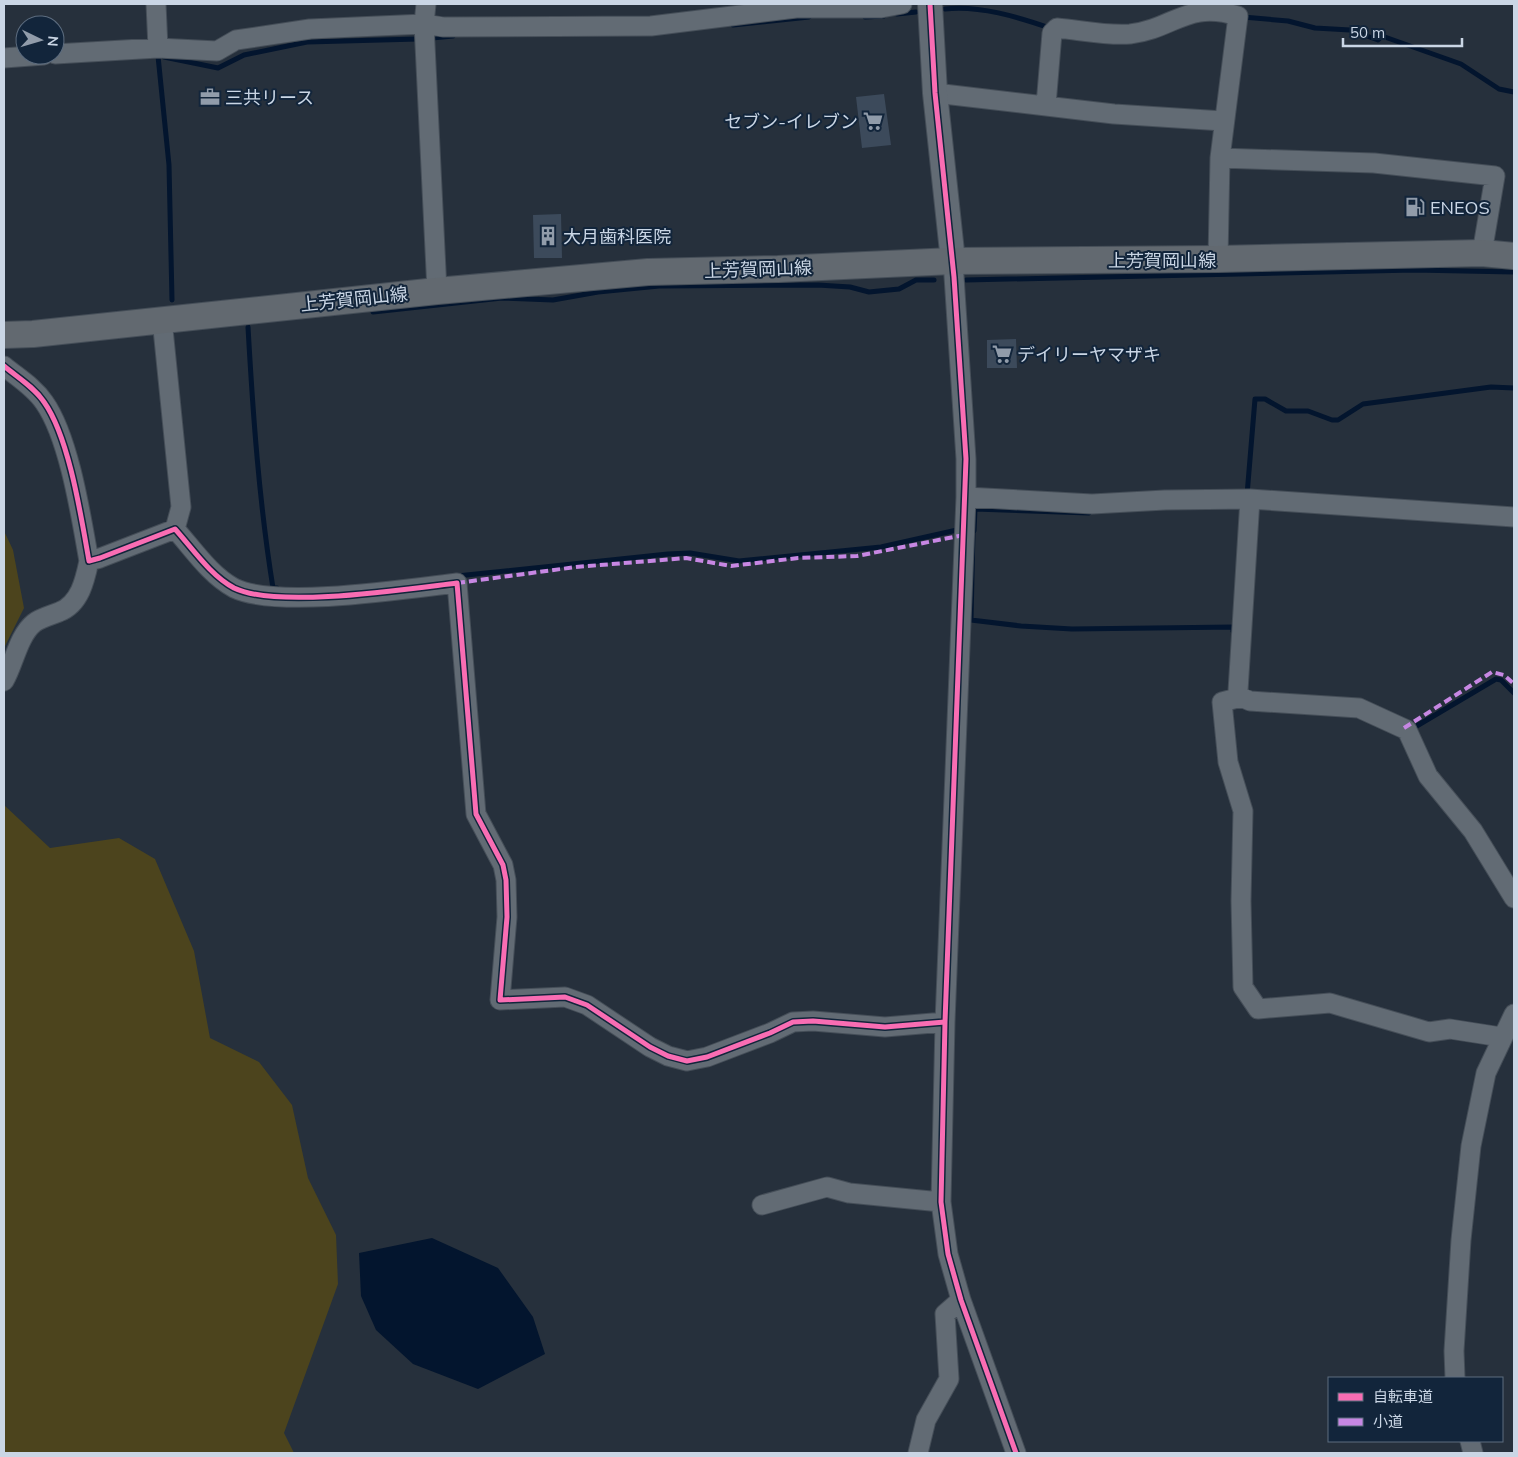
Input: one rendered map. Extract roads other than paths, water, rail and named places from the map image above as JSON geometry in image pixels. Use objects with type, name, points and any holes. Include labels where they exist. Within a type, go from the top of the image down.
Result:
[{"type":"main road","name":"上芳賀岡山線","points":[[4,335],[33,334],[436,291],[648,272],[778,269],[953,261],[1218,259],[1482,253],[1514,256]]},
{"type":"street","points":[[156,4],[158,48]]},
{"type":"street","points":[[426,4],[424,24],[436,291]]},
{"type":"street","points":[[65,53],[158,48],[217,51],[236,40],[310,29],[424,24],[443,27],[651,26],[796,8],[881,8],[902,4]]},
{"type":"street","points":[[930,4],[936,93],[953,261],[966,459],[945,1022],[941,1202],[948,1254],[961,1300],[1016,1453]]},
{"type":"street","points":[[1046,105],[1055,31],[1131,34],[1202,10],[1226,12],[1238,17],[1228,108],[1223,121],[1220,158],[1218,259]]},
{"type":"street","points":[[936,93],[1114,114],[1223,121]]},
{"type":"street","points":[[1220,158],[1374,163],[1495,176],[1482,253]]},
{"type":"street","points":[[162,319],[181,507],[175,529]]},
{"type":"street","points":[[4,366],[38,393],[60,430],[80,510],[89,560],[85,579],[77,598],[65,610],[34,622],[23,636],[12,668],[4,682]]},
{"type":"street","points":[[966,497],[1092,504],[1165,500],[1250,499],[1514,518]]},
{"type":"street","points":[[1235,699],[1238,691],[1250,499]]},
{"type":"street","points":[[175,529],[216,574],[235,588],[254,593],[289,596],[353,595],[457,583],[476,814],[502,864],[506,880],[507,917],[500,1000],[565,997],[587,1004],[650,1047],[668,1056],[687,1061],[716,1053],[770,1033],[793,1022],[813,1021],[885,1027],[945,1022]]},
{"type":"street","points":[[89,560],[100,558],[175,529]]},
{"type":"street","points":[[1501,1037],[1450,1028],[1429,1032],[1330,1003],[1258,1009],[1243,987],[1241,901],[1243,811],[1228,762],[1222,702],[1235,699],[1359,708],[1408,732],[1428,776],[1473,831],[1514,898]]},
{"type":"street","points":[[1455,1377],[1454,1351],[1461,1240],[1472,1146],[1486,1073],[1501,1037],[1514,1014]]},
{"type":"street","points":[[762,1206],[827,1187],[849,1192],[941,1202]]},
{"type":"street","points":[[918,1453],[926,1420],[949,1379],[945,1314],[961,1300]]},
{"type":"water","points":[[432,1238],[498,1268],[533,1317],[545,1354],[478,1389],[413,1364],[376,1330],[361,1296],[359,1253]]},
{"type":"waterway","points":[[945,9],[985,10],[1050,28]]},
{"type":"waterway","points":[[897,14],[916,12]]},
{"type":"waterway","points":[[865,17],[884,16]]},
{"type":"waterway","points":[[733,25],[809,17]]},
{"type":"waterway","points":[[1243,17],[1288,21],[1315,28],[1350,30],[1378,40],[1382,36],[1461,64],[1499,89],[1514,92]]},
{"type":"waterway","points":[[432,38],[453,36]]},
{"type":"waterway","points":[[164,57],[218,68],[244,55],[307,42],[418,39]]},
{"type":"waterway","points":[[158,56],[169,165],[172,300]]},
{"type":"waterway","points":[[966,280],[1414,270],[1514,272]]},
{"type":"waterway","points":[[373,312],[502,298],[553,300],[598,292],[659,286],[818,285],[850,287],[869,292],[899,289],[916,280],[934,280]]},
{"type":"waterway","points":[[248,327],[260,490],[273,588],[277,588]]},
{"type":"waterway","points":[[1247,495],[1255,399],[1265,399],[1286,411],[1308,411],[1332,420],[1338,420],[1363,404],[1491,387],[1514,388]]},
{"type":"waterway","points":[[974,531],[975,509],[1089,513]]},
{"type":"waterway","points":[[457,576],[668,554],[690,553],[739,561],[881,547],[957,530]]},
{"type":"waterway","points":[[973,531],[971,620],[1021,626],[1072,629],[1234,627],[1233,631]]},
{"type":"waterway","points":[[1410,730],[1496,679],[1501,680],[1514,693]]},
{"type":"place","name":"三共リース","points":[[210,97]]},
{"type":"place","name":"セブン-イレブン","points":[[873,121]]},
{"type":"place","name":"ENEOS","points":[[1415,207]]},
{"type":"place","name":"大月歯科医院","points":[[548,236]]},
{"type":"place","name":"デイリーヤマザキ","points":[[1002,354]]}]
